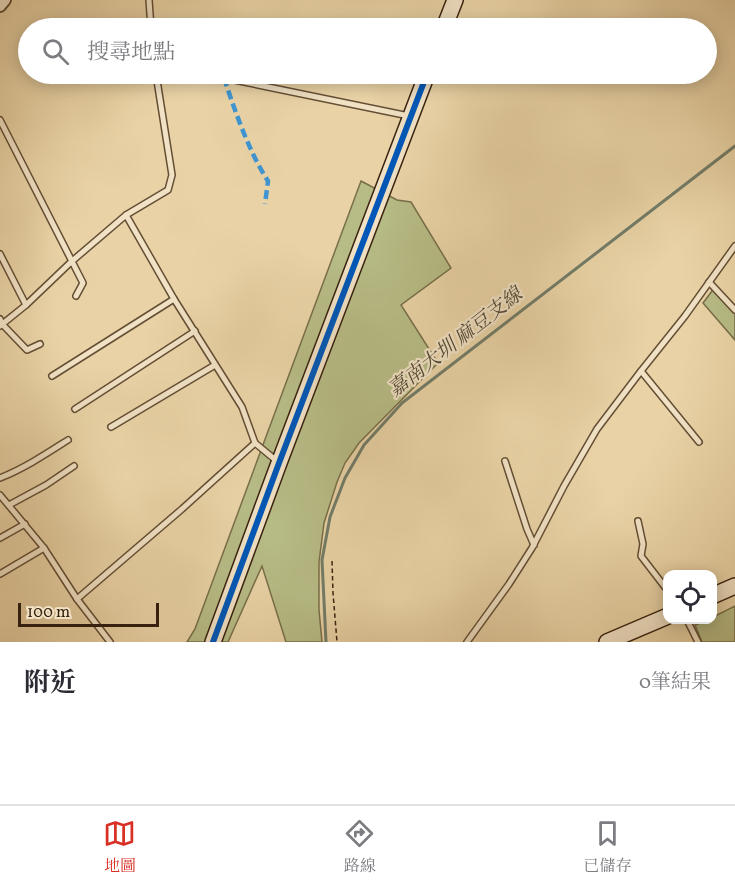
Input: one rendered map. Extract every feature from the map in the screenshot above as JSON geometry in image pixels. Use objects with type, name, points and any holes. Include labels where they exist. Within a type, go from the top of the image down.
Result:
[{"type":"street","points":[[0,6],[5,0]]},
{"type":"street","points":[[448,18],[455,0]]},
{"type":"street","points":[[213,642],[423,84]]},
{"type":"street","points":[[717,594],[735,586]]},
{"type":"street","points":[[607,642],[663,618]]},
{"type":"lane","points":[[149,0],[150,18]]},
{"type":"lane","points":[[40,344],[27,350],[1,324],[26,305],[126,214],[168,190],[172,175],[158,84]]},
{"type":"lane","points":[[253,84],[411,117]]},
{"type":"lane","points":[[0,120],[82,283],[76,296]]},
{"type":"lane","points":[[126,214],[174,299],[242,407],[255,443],[279,463]]},
{"type":"lane","points":[[467,642],[534,545],[597,429],[640,370],[685,316],[735,246]]},
{"type":"lane","points":[[0,254],[26,305]]},
{"type":"lane","points":[[709,282],[735,310]]},
{"type":"lane","points":[[52,376],[174,299]]},
{"type":"lane","points":[[75,408],[195,331]]},
{"type":"lane","points":[[111,428],[215,365]]},
{"type":"lane","points":[[640,370],[699,442]]},
{"type":"lane","points":[[0,478],[34,462],[69,440]]},
{"type":"lane","points":[[77,599],[255,443]]},
{"type":"lane","points":[[505,461],[534,545]]},
{"type":"lane","points":[[9,505],[46,485],[74,466]]},
{"type":"lane","points":[[0,495],[44,548],[77,599],[110,642]]},
{"type":"lane","points":[[638,521],[643,544],[641,556],[663,585]]},
{"type":"lane","points":[[0,538],[25,524]]},
{"type":"lane","points":[[0,574],[44,548]]},
{"type":"lane","points":[[689,624],[698,642]]},
{"type":"path","points":[[332,561],[338,642]]},
{"type":"green space","points":[[361,181],[397,200],[411,202],[451,268],[401,305],[438,363],[359,443],[345,463],[337,482],[324,523],[319,562],[322,642],[286,642],[262,566],[228,642],[187,642],[195,629]]},
{"type":"green space","points":[[715,287],[735,311],[735,340],[703,303]]},
{"type":"green space","points":[[735,606],[735,642],[702,642],[695,625],[717,624],[717,615]]},
{"type":"waterway","name":"嘉南大圳 麻豆支線","points":[[326,642],[322,560],[330,517],[345,478],[364,445],[402,403],[735,146]]},
{"type":"marked path","points":[[226,84],[249,144],[268,181],[265,204]]},
{"type":"cycle path","points":[[213,642],[423,84]]}]
